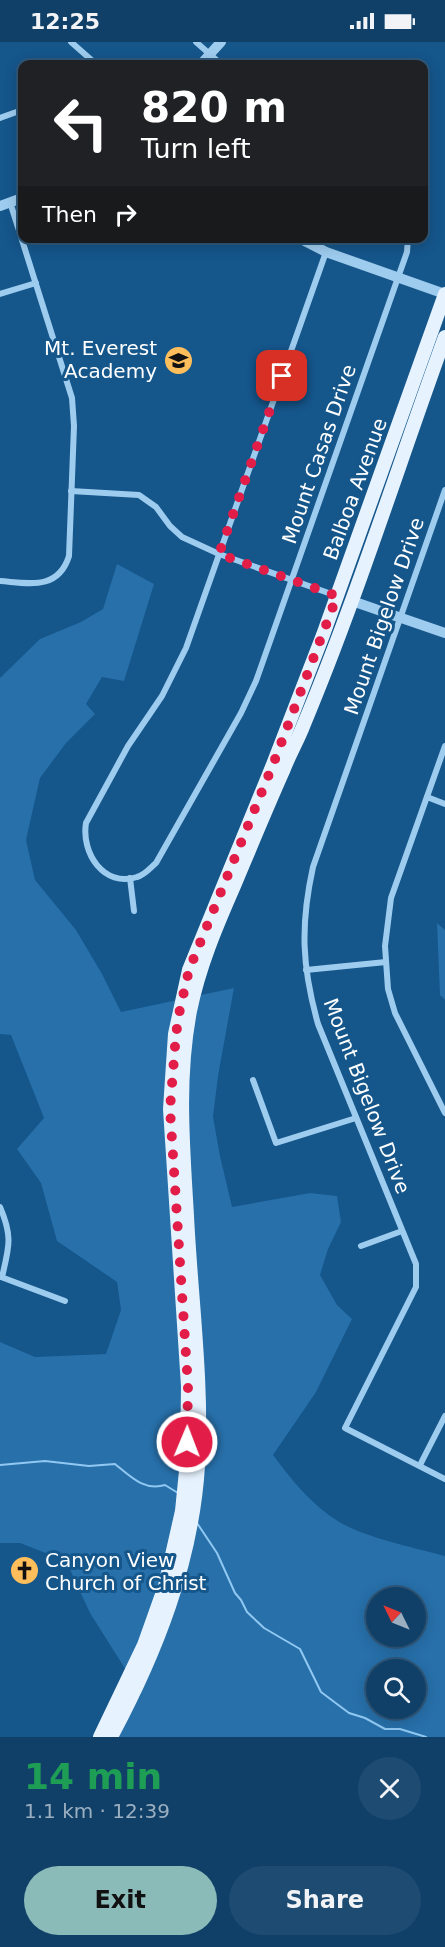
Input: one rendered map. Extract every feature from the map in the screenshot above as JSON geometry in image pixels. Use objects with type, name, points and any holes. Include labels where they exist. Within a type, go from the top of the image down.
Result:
[{"type":"main road","name":"Balboa Avenue","points":[[100,1737],[144,1645],[165,1586],[182,1511],[187,1461],[188,1386],[170,1109],[176,1034],[189,970],[274,762],[337,596],[445,294]]},
{"type":"main road","name":"Balboa Avenue","points":[[111,1737],[133,1697],[153,1652],[176,1587],[192,1511],[198,1466],[198,1382],[181,1106],[190,1012],[199,972],[217,924],[303,728],[338,638],[445,337]]},
{"type":"main road","points":[[345,574],[346,590],[352,601]]},
{"type":"main road","points":[[337,596],[341,608],[338,638]]},
{"type":"main road","points":[[91,1737],[126,1686]]},
{"type":"street","points":[[71,42],[90,60]]},
{"type":"street","points":[[196,42],[216,60]]},
{"type":"street","points":[[205,60],[221,42]]},
{"type":"street","points":[[0,118],[18,111]]},
{"type":"street","points":[[5,204],[18,237]]},
{"type":"street","points":[[0,581],[40,583],[51,580],[61,572],[69,556],[74,426],[72,398],[36,283],[20,243]]},
{"type":"street","points":[[309,243],[326,252],[445,294]]},
{"type":"street","name":"Mount Casas Drive","points":[[130,878],[145,873],[156,863],[241,713],[256,681],[398,278],[408,243]]},
{"type":"street","points":[[134,910],[130,878],[110,875],[93,862],[88,854],[84,834],[86,823],[128,746],[162,696],[186,648],[326,252]]},
{"type":"street","points":[[0,294],[36,283]]},
{"type":"street","name":"Mount Bigelow Drive","points":[[420,1465],[345,1428],[416,1287],[416,1264],[318,1024],[308,989],[303,946],[304,917],[313,867],[445,490]]},
{"type":"street","points":[[71,491],[139,495],[156,507],[170,526],[182,537],[219,554],[337,596]]},
{"type":"street","points":[[352,601],[445,633]]},
{"type":"street","points":[[445,746],[392,898],[387,926],[386,962],[388,988],[395,1013],[445,1113]]},
{"type":"street","points":[[427,797],[445,804]]},
{"type":"street","points":[[306,970],[386,962]]},
{"type":"street","points":[[253,1080],[276,1143],[356,1118]]},
{"type":"street","points":[[0,1207],[9,1227],[10,1245],[1,1277],[65,1301]]},
{"type":"street","points":[[362,1246],[402,1231]]},
{"type":"street","points":[[445,1416],[420,1465],[445,1479]]},
{"type":"shaded area","points":[[117,564],[154,584],[124,681],[102,677],[86,704],[95,714],[66,743],[40,778],[26,840],[35,880],[76,930],[121,1012],[234,988],[213,1117],[232,1207],[310,1193],[337,1196],[341,1222],[328,1249],[320,1275],[337,1305],[352,1319],[316,1392],[273,1455],[317,1506],[339,1522],[373,1536],[445,1556],[445,1737],[119,1737],[141,1694],[90,1613],[66,1561],[20,1543],[0,1543],[0,1342],[35,1357],[106,1354],[121,1310],[117,1282],[57,1241],[41,1183],[17,1149],[44,1118],[11,1035],[0,1034],[0,678],[40,639],[81,622],[103,609]]},
{"type":"shaded area","points":[[437,923],[445,930],[445,1000],[440,995]]},
{"type":"waterway","points":[[0,1465],[45,1461],[89,1466],[115,1464],[132,1478],[144,1484],[165,1485],[178,1493]]},
{"type":"waterway","points":[[197,1523],[217,1553],[235,1593],[247,1612],[264,1628],[300,1649],[321,1692],[349,1713],[365,1718],[385,1729],[400,1729],[426,1737]]},
{"type":"place","name":"Mt. Everest Academy","points":[[178,360]]},
{"type":"place","name":"Canyon View Church of Christ","points":[[24,1571]]},
{"type":"route","points":[[187,1442],[188,1386],[170,1109],[180,1009],[189,970],[274,762],[337,596],[219,554],[282,376]]}]
